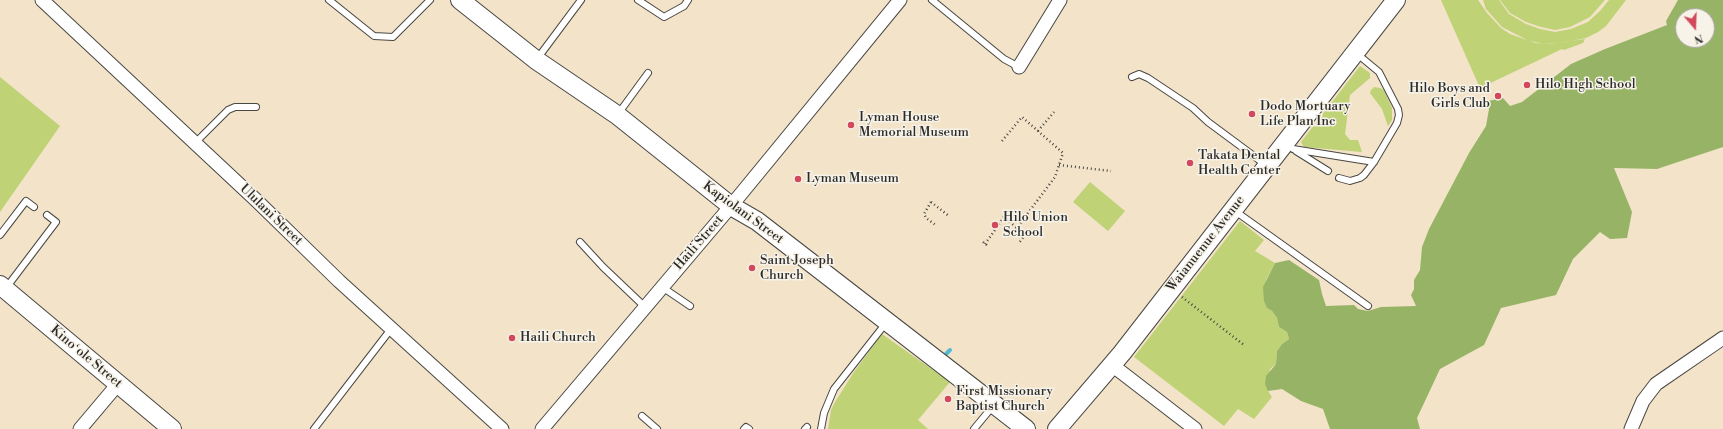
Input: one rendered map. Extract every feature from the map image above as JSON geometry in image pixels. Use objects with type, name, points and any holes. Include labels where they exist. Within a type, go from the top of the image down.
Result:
[{"type":"street","name":"Ululani Street","points":[[42,0],[196,143],[339,281],[502,429]]},
{"type":"street","name":"Kapiolani Street","points":[[460,0],[536,60],[617,115],[731,206],[757,221],[1026,429]]},
{"type":"street","name":"Haili Street","points":[[542,429],[731,206],[900,0]]},
{"type":"street","points":[[1019,67],[1060,0]]},
{"type":"street","name":"Waianuenue Avenue","points":[[1057,429],[1112,365],[1267,166],[1289,146],[1355,53],[1396,0]]},
{"type":"street","name":"Kinoʻole Street","points":[[3,287],[172,429]]},
{"type":"street","points":[[1631,429],[1643,401],[1656,384],[1723,338]]},
{"type":"street","points":[[1112,365],[1195,429]]},
{"type":"street","points":[[80,429],[118,384]]},
{"type":"lane","points":[[329,0],[374,36],[393,37],[430,0]]},
{"type":"lane","points":[[536,60],[581,0]]},
{"type":"lane","points":[[638,0],[664,16],[684,6],[688,0]]},
{"type":"lane","points":[[932,0],[1004,59],[1019,67]]},
{"type":"lane","points":[[1339,178],[1346,181],[1360,178],[1374,162],[1397,123],[1398,109],[1379,72],[1355,53]]},
{"type":"lane","points":[[617,115],[648,73]]},
{"type":"lane","points":[[1132,77],[1139,74],[1154,82],[1193,108],[1208,122],[1252,153],[1267,166]]},
{"type":"lane","points":[[196,143],[228,110],[235,107],[256,107]]},
{"type":"lane","points":[[1289,146],[1374,162]]},
{"type":"lane","points":[[1289,146],[1328,171]]},
{"type":"lane","points":[[0,235],[26,201],[34,207]]},
{"type":"lane","points":[[1232,209],[1368,306]]},
{"type":"lane","points":[[3,287],[56,222],[47,215]]},
{"type":"lane","points":[[580,242],[644,307]]},
{"type":"lane","points":[[662,287],[690,306]]},
{"type":"lane","points":[[821,429],[824,413],[834,389],[887,322]]},
{"type":"lane","points":[[314,429],[391,329]]},
{"type":"lane","points":[[974,429],[994,404]]},
{"type":"lane","points":[[642,416],[657,429]]},
{"type":"lane","points":[[744,429],[746,427],[749,429]]},
{"type":"path","points":[[1038,131],[1054,112]]},
{"type":"path","points":[[1002,141],[1022,117],[1063,153],[1055,177],[1013,233]]},
{"type":"path","points":[[1059,165],[1111,171]]},
{"type":"path","points":[[937,226],[926,218],[924,214],[931,202],[949,216]]},
{"type":"path","points":[[988,246],[984,243],[1004,217],[1024,236],[1019,242]]},
{"type":"path","points":[[1180,295],[1244,345]]},
{"type":"green space","points":[[1441,0],[1478,0],[1487,13],[1501,28],[1510,34],[1535,43],[1550,44],[1585,39],[1583,43],[1564,50],[1562,49],[1480,88]]},
{"type":"green space","points":[[1483,0],[1499,0],[1509,14],[1526,24],[1555,32],[1571,29],[1588,22],[1609,0],[1626,0],[1606,26],[1598,32],[1586,38],[1546,44],[1529,41],[1502,27],[1486,9]]},
{"type":"green space","points":[[1500,0],[1605,0],[1590,17],[1570,27],[1555,30],[1526,22],[1510,13]]},
{"type":"green space","points":[[1678,0],[1723,0],[1723,147],[1657,169],[1614,168],[1632,212],[1627,238],[1610,239],[1600,232],[1573,259],[1556,295],[1501,308],[1484,345],[1440,369],[1417,418],[1420,429],[1330,429],[1323,409],[1301,401],[1282,389],[1268,391],[1265,384],[1266,376],[1276,364],[1277,351],[1282,344],[1289,339],[1287,332],[1279,327],[1277,318],[1272,311],[1267,308],[1264,301],[1263,287],[1275,263],[1289,260],[1319,280],[1326,306],[1354,305],[1358,309],[1368,311],[1381,307],[1416,306],[1411,295],[1414,289],[1414,280],[1420,270],[1422,247],[1429,229],[1469,153],[1486,126],[1489,109],[1488,101],[1503,98],[1510,106],[1522,102],[1571,64],[1667,25],[1666,21]]},
{"type":"green space","points":[[1360,66],[1370,73],[1370,78],[1350,95],[1345,134],[1350,140],[1358,140],[1362,152],[1304,147],[1301,142]]},
{"type":"green space","points":[[0,77],[60,126],[0,212]]},
{"type":"green space","points":[[1374,87],[1384,90],[1392,108],[1392,120],[1388,126],[1382,109],[1370,93]]},
{"type":"green space","points":[[1090,182],[1125,211],[1108,231],[1073,202]]},
{"type":"green space","points":[[1240,221],[1264,240],[1255,251],[1275,263],[1266,280],[1267,308],[1272,311],[1277,318],[1279,327],[1287,332],[1289,339],[1282,344],[1277,351],[1276,364],[1270,369],[1268,391],[1272,397],[1254,419],[1238,409],[1224,426],[1134,357]]},
{"type":"green space","points":[[882,334],[950,382],[918,420],[928,429],[828,429],[831,410],[835,402],[854,372]]},
{"type":"waterway","points":[[946,354],[950,350]]},
{"type":"place","name":"Hilo High School","points":[[1527,85]]},
{"type":"place","name":"Hilo Boys and Girls Club","points":[[1498,96]]},
{"type":"place","name":"Dodo Mortuary Life Plan Inc","points":[[1252,114]]},
{"type":"place","name":"Lyman House Memorial Museum","points":[[851,125]]},
{"type":"place","name":"Takata Dental Health Center","points":[[1190,163]]},
{"type":"place","name":"Lyman Museum","points":[[798,179]]},
{"type":"place","name":"Hilo Union School","points":[[995,225]]},
{"type":"place","name":"Saint Joseph Church","points":[[752,268]]},
{"type":"place","name":"Haili Church","points":[[512,338]]},
{"type":"place","name":"First Missionary Baptist Church","points":[[948,399]]}]
